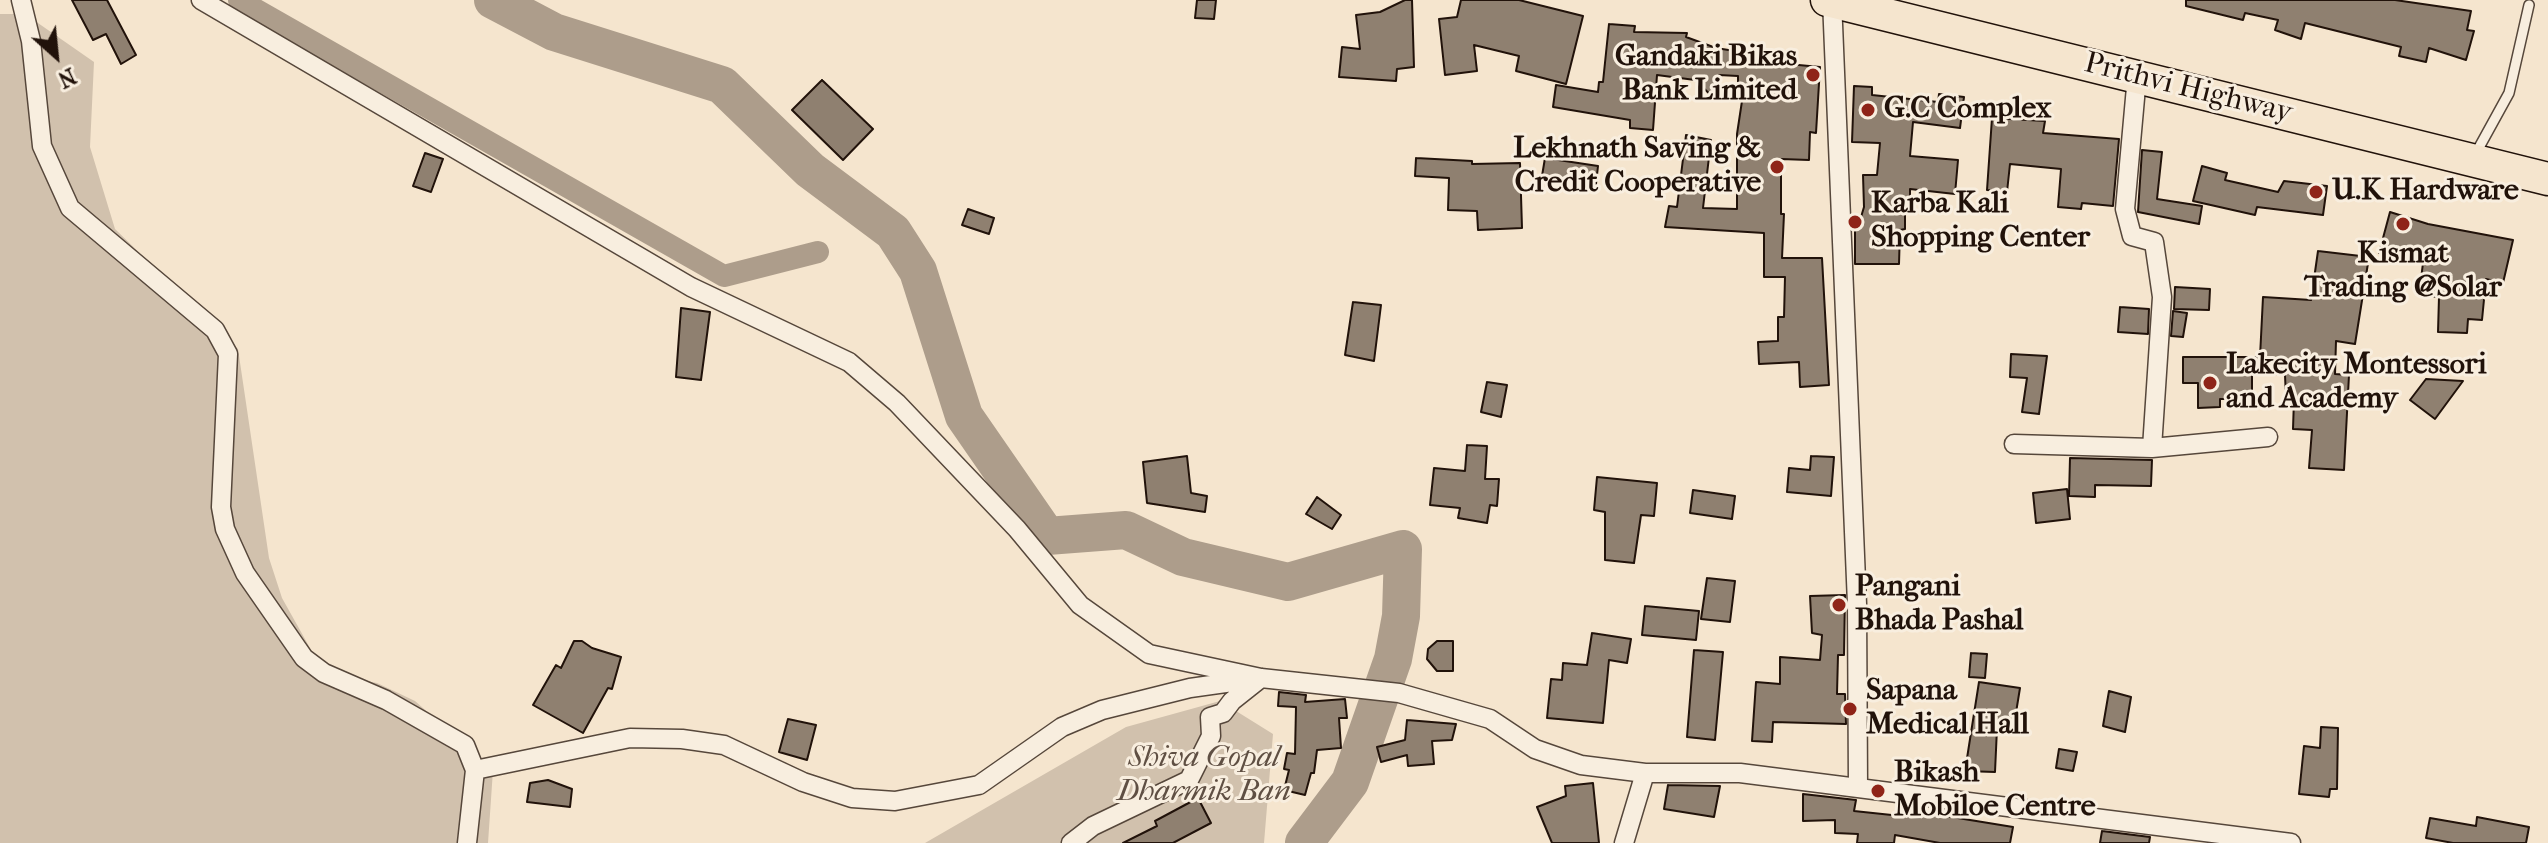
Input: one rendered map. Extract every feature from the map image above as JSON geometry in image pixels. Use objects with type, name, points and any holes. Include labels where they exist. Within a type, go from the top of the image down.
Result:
[{"type":"highway","name":"Prithvi Highway","points":[[1831,0],[2548,179]]},
{"type":"street","points":[[21,0],[31,41],[42,146],[70,208],[215,330],[228,354],[221,507],[225,529],[245,573],[304,658],[324,673],[386,700],[465,745],[475,770],[467,843]]},
{"type":"street","points":[[201,0],[691,287],[849,362],[908,414],[1017,529],[1080,605],[1149,654],[1261,678],[1399,693],[1490,719],[1535,749],[1581,765],[1645,773],[1740,773],[2014,811],[2291,843]]},
{"type":"street","points":[[1831,0],[1857,604],[1858,787]]},
{"type":"street","points":[[2137,76],[2125,209],[2132,236],[2154,242],[2162,297],[2152,448]]},
{"type":"street","points":[[2014,444],[2152,448],[2268,437]]},
{"type":"street","points":[[475,770],[630,738],[682,739],[724,745],[803,782],[852,798],[895,801],[979,785],[1062,727],[1102,710],[1190,688],[1261,678]]},
{"type":"street","points":[[1071,843],[1093,826],[1189,780],[1211,736],[1210,717],[1223,713],[1232,701],[1261,678]]},
{"type":"street","points":[[1624,843],[1645,773]]},
{"type":"lane","points":[[2473,160],[2509,93],[2529,5]]},
{"type":"green space","points":[[0,14],[25,14],[94,62],[90,147],[115,229],[238,349],[269,558],[282,598],[324,673],[377,683],[415,701],[493,770],[488,843],[0,843]]},
{"type":"green space","name":"Shiva Gopal Dharmik Ban","points":[[1220,701],[1273,734],[1264,843],[925,843],[1126,727]]},
{"type":"building","points":[[72,0],[107,0],[136,55],[121,64],[106,34],[93,40]]},
{"type":"building","points":[[1197,0],[1216,0],[1214,19],[1195,18]]},
{"type":"building","points":[[1405,0],[1412,0],[1414,67],[1397,69],[1396,81],[1339,77],[1342,47],[1360,49],[1356,15],[1380,12]]},
{"type":"building","points":[[1461,0],[1519,0],[1583,16],[1566,84],[1516,71],[1519,56],[1474,45],[1477,71],[1445,75],[1439,19],[1457,17]]},
{"type":"building","points":[[2186,0],[2395,0],[2471,11],[2467,30],[2474,31],[2466,60],[2429,48],[2426,62],[2399,56],[2401,47],[2305,23],[2301,39],[2275,30],[2278,20],[2245,13],[2243,20],[2186,6]]},
{"type":"building","points":[[1609,24],[1635,26],[1634,32],[1687,33],[1686,37],[1716,48],[1747,53],[1745,60],[1820,67],[1816,133],[1810,132],[1809,160],[1781,159],[1781,214],[1784,214],[1782,258],[1822,258],[1829,385],[1800,387],[1799,362],[1759,364],[1758,342],[1778,341],[1778,317],[1784,317],[1785,277],[1764,277],[1764,233],[1665,227],[1669,206],[1677,207],[1686,135],[1711,140],[1703,208],[1737,209],[1737,134],[1742,101],[1738,100],[1738,76],[1719,75],[1716,100],[1695,80],[1657,75],[1653,130],[1630,128],[1630,120],[1553,107],[1556,85],[1598,92],[1599,82],[1603,82]]},
{"type":"building","points":[[822,80],[873,129],[843,160],[792,110]]},
{"type":"building","points":[[1854,86],[1872,87],[1872,95],[1938,102],[1939,94],[1964,97],[1960,128],[1913,122],[1910,156],[1958,160],[1955,194],[1910,189],[1910,203],[1905,203],[1905,229],[1900,230],[1899,264],[1855,264],[1855,217],[1861,217],[1864,207],[1863,175],[1877,175],[1880,143],[1852,142]]},
{"type":"building","points":[[1992,118],[2045,121],[2043,133],[2119,139],[2113,206],[2082,203],[2081,209],[2058,207],[2061,169],[2010,164],[2007,192],[1987,190]]},
{"type":"building","points":[[2142,150],[2162,152],[2157,199],[2202,206],[2199,224],[2138,212]]},
{"type":"building","points":[[425,153],[443,159],[431,192],[413,186]]},
{"type":"building","points":[[1416,158],[1472,161],[1472,164],[1520,163],[1522,228],[1478,230],[1477,211],[1448,210],[1449,178],[1415,176]]},
{"type":"building","points":[[1545,158],[1598,166],[1596,184],[1542,176]]},
{"type":"building","points":[[2202,166],[2227,173],[2225,180],[2278,192],[2284,181],[2327,186],[2323,215],[2257,207],[2255,215],[2193,201]]},
{"type":"building","points":[[968,209],[994,218],[989,234],[962,225]]},
{"type":"building","points":[[2390,212],[2428,224],[2513,240],[2503,283],[2486,279],[2482,320],[2468,319],[2467,333],[2438,332],[2439,297],[2419,295],[2423,263],[2379,253]]},
{"type":"building","points":[[2318,251],[2369,257],[2355,344],[2336,341],[2335,374],[2349,375],[2344,470],[2309,468],[2312,430],[2293,429],[2294,399],[2286,399],[2285,375],[2252,372],[2252,399],[2220,399],[2220,407],[2198,408],[2198,383],[2183,383],[2183,357],[2260,357],[2263,297],[2311,300]]},
{"type":"building","points":[[2175,287],[2210,289],[2209,310],[2174,309]]},
{"type":"building","points":[[1353,302],[1381,305],[1374,361],[1345,355]]},
{"type":"building","points":[[2120,307],[2149,309],[2148,334],[2118,332]]},
{"type":"building","points":[[681,308],[710,312],[701,380],[676,377]]},
{"type":"building","points":[[2173,311],[2187,313],[2183,337],[2171,336]]},
{"type":"building","points":[[2011,354],[2047,356],[2039,414],[2022,412],[2027,378],[2010,377]]},
{"type":"building","points":[[2426,379],[2463,381],[2435,419],[2410,400]]},
{"type":"building","points":[[1487,382],[1507,385],[1501,417],[1481,412]]},
{"type":"building","points":[[1467,445],[1487,446],[1485,479],[1499,479],[1497,506],[1490,505],[1487,523],[1458,518],[1460,508],[1430,505],[1434,468],[1465,471]]},
{"type":"building","points":[[1187,456],[1191,493],[1207,496],[1205,512],[1147,503],[1143,462]]},
{"type":"building","points":[[1811,456],[1834,457],[1831,496],[1787,492],[1789,468],[1810,470]]},
{"type":"building","points":[[2070,458],[2152,460],[2151,486],[2095,485],[2095,497],[2069,496]]},
{"type":"building","points":[[1597,477],[1657,483],[1654,516],[1641,515],[1634,563],[1605,560],[1605,512],[1594,510]]},
{"type":"building","points":[[2067,489],[2070,519],[2036,523],[2033,493]]},
{"type":"building","points":[[1693,490],[1735,496],[1732,519],[1690,513]]},
{"type":"building","points":[[1317,497],[1341,515],[1332,529],[1306,514]]},
{"type":"building","points":[[1707,578],[1735,581],[1730,622],[1701,619]]},
{"type":"building","points":[[1845,595],[1844,655],[1838,655],[1837,694],[1845,694],[1846,724],[1773,722],[1772,742],[1752,741],[1756,682],[1780,684],[1780,657],[1820,660],[1822,635],[1812,633],[1810,596]]},
{"type":"building","points":[[1645,606],[1699,611],[1696,640],[1642,635]]},
{"type":"building","points":[[1592,633],[1631,639],[1627,663],[1609,660],[1603,723],[1547,718],[1551,679],[1562,680],[1563,663],[1587,665]]},
{"type":"building","points":[[574,641],[582,641],[592,648],[621,657],[612,689],[608,688],[583,733],[533,705],[556,665],[561,668]]},
{"type":"building","points":[[1437,641],[1453,641],[1453,671],[1437,671],[1427,659],[1428,649]]},
{"type":"building","points":[[1694,650],[1723,652],[1715,740],[1687,737]]},
{"type":"building","points":[[1971,653],[1987,654],[1985,678],[1969,677]]},
{"type":"building","points":[[1979,682],[2020,688],[2013,731],[1997,728],[1995,772],[1965,771]]},
{"type":"building","points":[[2109,691],[2131,697],[2125,732],[2103,726]]},
{"type":"building","points":[[1279,692],[1306,695],[1305,702],[1345,699],[1347,718],[1339,718],[1341,748],[1317,750],[1314,773],[1311,773],[1305,795],[1284,790],[1289,770],[1284,769],[1287,753],[1295,754],[1296,707],[1278,706]]},
{"type":"building","points":[[788,719],[816,725],[807,760],[779,752]]},
{"type":"building","points":[[1407,720],[1456,724],[1452,740],[1432,741],[1434,764],[1408,766],[1407,755],[1381,762],[1377,747],[1405,740]]},
{"type":"building","points":[[2321,727],[2338,728],[2337,789],[2330,789],[2329,797],[2299,794],[2304,746],[2320,748]]},
{"type":"building","points":[[2059,749],[2077,752],[2073,771],[2056,768]]},
{"type":"building","points":[[548,780],[572,789],[570,807],[527,802],[530,783]]},
{"type":"building","points":[[1593,783],[1599,843],[1552,843],[1537,807],[1566,796],[1565,786]]},
{"type":"building","points":[[1668,785],[1720,786],[1714,817],[1664,809]]},
{"type":"building","points":[[1803,794],[1856,800],[1854,811],[1920,818],[1921,812],[2013,827],[2010,843],[1940,843],[1895,835],[1894,843],[1857,843],[1858,834],[1835,833],[1835,820],[1803,821]]},
{"type":"building","points":[[1198,798],[1211,823],[1173,843],[1123,843],[1157,826],[1155,821]]},
{"type":"building","points":[[2477,817],[2529,827],[2526,843],[2453,843],[2426,838],[2430,818],[2476,826]]},
{"type":"building","points":[[2102,831],[2150,837],[2149,843],[2100,843]]},
{"type":"waterway","points":[[239,0],[724,276],[818,252]]},
{"type":"waterway","points":[[493,0],[554,32],[722,85],[810,170],[893,232],[918,271],[964,416],[1047,536],[1126,530],[1183,557],[1288,582],[1403,549],[1401,616],[1393,659],[1350,782],[1304,843]]},
{"type":"place","name":"Gandaki Bikas Bank Limited","points":[[1813,75]]},
{"type":"place","name":"G.C Complex","points":[[1868,110]]},
{"type":"place","name":"Lekhnath Saving & Credit Cooperative","points":[[1777,167]]},
{"type":"place","name":"U.K Hardware","points":[[2316,192]]},
{"type":"place","name":"Karba Kali Shopping Center","points":[[1855,222]]},
{"type":"place","name":"Kismat Trading @Solar","points":[[2403,224]]},
{"type":"place","name":"Lakecity Montessori and Academy","points":[[2210,383]]},
{"type":"place","name":"Pangani Bhada Pashal","points":[[1839,605]]},
{"type":"place","name":"Sapana Medical Hall","points":[[1850,709]]},
{"type":"place","name":"Bikash Mobiloe Centre","points":[[1878,791]]}]
